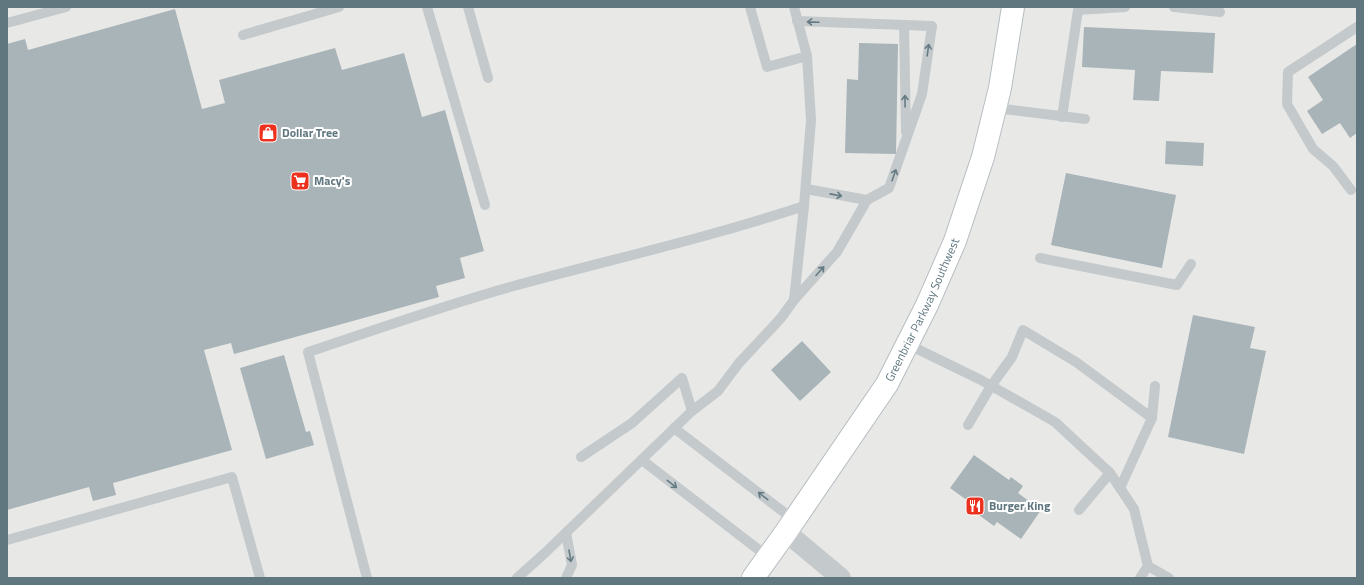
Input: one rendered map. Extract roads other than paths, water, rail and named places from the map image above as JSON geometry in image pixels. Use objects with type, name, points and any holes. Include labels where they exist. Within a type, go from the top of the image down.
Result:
[{"type":"main road","name":"Greenbriar Parkway Southwest","points":[[753,578],[887,384],[927,305],[955,240],[982,157],[1001,80],[1013,7]]},
{"type":"street","points":[[790,526],[841,578]]},
{"type":"lane","points":[[7,23],[66,7]]},
{"type":"lane","points":[[243,35],[339,7]]},
{"type":"lane","points":[[427,7],[485,205]]},
{"type":"lane","points":[[468,7],[488,78]]},
{"type":"lane","points":[[750,7],[767,66],[807,56]]},
{"type":"lane","points":[[794,7],[807,56],[811,120],[806,189],[794,300]]},
{"type":"lane","points":[[1062,117],[1078,10],[1125,7]]},
{"type":"lane","points":[[1174,7],[1220,12]]},
{"type":"lane","points":[[517,578],[566,533],[692,411],[718,391],[739,363],[781,318],[794,300],[837,252],[867,200],[889,188],[922,94],[932,26],[797,21]]},
{"type":"lane","points":[[904,25],[906,140]]},
{"type":"lane","points":[[1351,190],[1333,166],[1313,149],[1287,104],[1288,72],[1356,27]]},
{"type":"lane","points":[[995,108],[1085,119]]},
{"type":"lane","points":[[806,189],[867,200]]},
{"type":"lane","points":[[367,578],[308,352],[509,288],[707,236],[757,222],[804,206]]},
{"type":"lane","points":[[1040,258],[1177,285],[1191,264]]},
{"type":"lane","points":[[968,425],[991,386],[1012,357],[1023,330],[1076,362],[1152,418]]},
{"type":"lane","points":[[907,344],[991,386],[1055,422],[1110,473],[1134,509],[1148,566],[1169,578]]},
{"type":"lane","points":[[581,457],[632,423],[682,378],[692,411]]},
{"type":"lane","points":[[1120,488],[1152,418],[1155,386]]},
{"type":"lane","points":[[674,428],[790,526]]},
{"type":"lane","points":[[642,460],[768,557]]},
{"type":"lane","points":[[1079,510],[1110,473]]},
{"type":"lane","points":[[7,540],[232,477],[260,578]]},
{"type":"lane","points":[[566,533],[572,565],[566,578]]},
{"type":"lane","points":[[1140,578],[1148,566]]},
{"type":"place","name":"Dollar Tree","points":[[268,133]]},
{"type":"place","name":"Macy's","points":[[300,181]]},
{"type":"place","name":"Burger King","points":[[975,506]]}]
